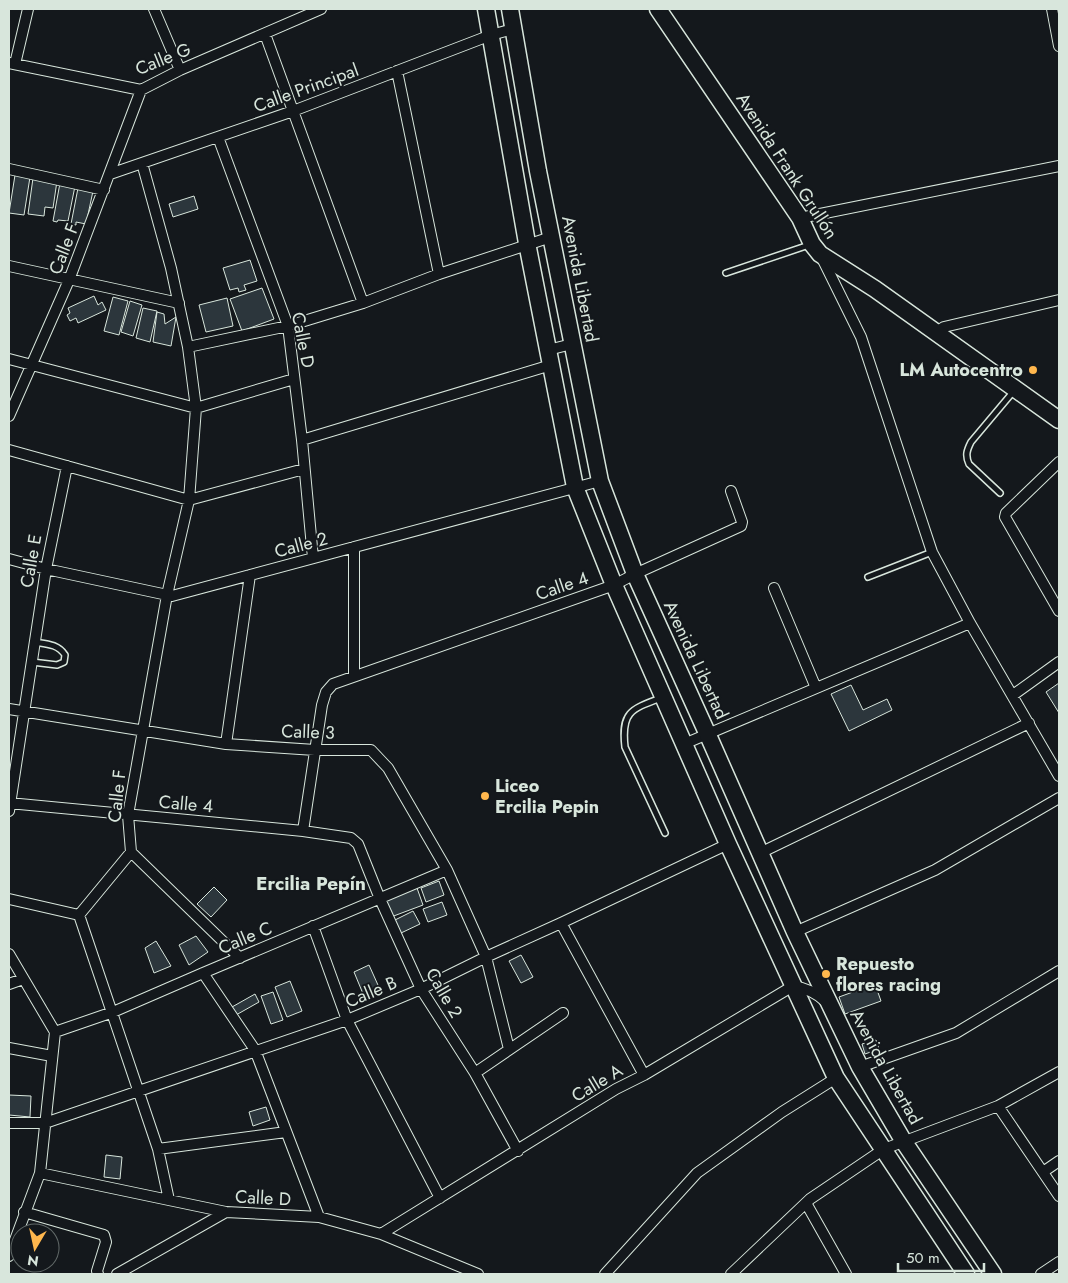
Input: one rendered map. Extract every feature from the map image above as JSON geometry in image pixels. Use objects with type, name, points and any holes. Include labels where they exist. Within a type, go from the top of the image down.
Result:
[{"type":"main road","points":[[486,9],[528,243],[575,487],[614,586],[728,844],[836,1078],[966,1274]]},
{"type":"main road","name":"Avenida Libertad","points":[[510,9],[551,237],[600,480],[635,574],[794,932],[860,1067],[904,1142],[993,1274]]},
{"type":"main road","name":"Avenida Frank Grullón","points":[[658,9],[800,218],[816,249],[1059,420]]},
{"type":"street","points":[[12,64],[28,9]]},
{"type":"street","points":[[154,9],[180,70]]},
{"type":"street","name":"Calle G","points":[[12,64],[141,90],[180,70],[321,9]]},
{"type":"street","points":[[1052,9],[1059,40]]},
{"type":"street","name":"Calle Principal","points":[[110,174],[293,111],[491,35],[513,29]]},
{"type":"street","points":[[265,34],[363,303]]},
{"type":"street","points":[[397,71],[439,274]]},
{"type":"street","name":"Calle F","points":[[9,416],[69,280],[141,90]]},
{"type":"street","name":"Calle D","points":[[218,137],[288,326],[302,440],[312,558]]},
{"type":"street","points":[[142,163],[172,268],[188,347],[196,408],[189,500],[167,595]]},
{"type":"street","points":[[800,218],[1059,166]]},
{"type":"street","points":[[9,169],[104,190]]},
{"type":"street","points":[[188,347],[288,326],[363,303],[439,274],[528,243],[551,237]]},
{"type":"street","points":[[816,249],[861,337],[932,552],[970,623],[1059,776]]},
{"type":"street","points":[[9,266],[179,303]]},
{"type":"street","points":[[935,333],[944,327],[1059,300]]},
{"type":"street","points":[[302,440],[550,357],[572,344]]},
{"type":"street","points":[[9,359],[196,408],[294,379]]},
{"type":"street","points":[[9,450],[189,500],[304,469]]},
{"type":"street","points":[[1059,462],[1006,513],[1005,517],[1059,611]]},
{"type":"street","name":"Calle E","points":[[9,806],[46,569],[67,466]]},
{"type":"street","name":"Calle 2","points":[[9,559],[46,569],[172,596],[600,480]]},
{"type":"street","name":"Calle 4","points":[[354,676],[614,586],[635,574],[741,526],[742,522],[731,491]]},
{"type":"street","points":[[303,832],[322,705],[326,692],[333,684],[354,676],[354,547]]},
{"type":"street","points":[[226,744],[250,575]]},
{"type":"street","points":[[774,588],[816,688]]},
{"type":"street","name":"Calle F","points":[[131,852],[128,815],[167,595]]},
{"type":"street","points":[[684,744],[970,623]]},
{"type":"street","points":[[1013,695],[1059,662]]},
{"type":"street","name":"Calle 3","points":[[9,709],[226,744],[315,750],[370,750],[388,768],[447,870],[486,957],[509,1049]]},
{"type":"street","points":[[760,852],[1029,723]]},
{"type":"street","points":[[794,932],[935,870],[1059,798]]},
{"type":"street","name":"Calle 4","points":[[9,806],[128,815],[303,832],[351,838],[358,844]]},
{"type":"street","name":"Calle 2","points":[[358,844],[380,899],[421,989],[474,1073],[518,1151]]},
{"type":"street","name":"Calle B","points":[[9,1123],[45,1123],[347,1020],[421,989],[728,844]]},
{"type":"street","points":[[79,915],[131,852],[240,958]]},
{"type":"street","name":"Calle C","points":[[55,1032],[113,1012],[203,972],[447,870]]},
{"type":"street","points":[[9,899],[79,915]]},
{"type":"street","points":[[79,915],[158,1149],[169,1200]]},
{"type":"street","points":[[561,923],[644,1074]]},
{"type":"street","points":[[313,926],[347,1020],[440,1198]]},
{"type":"street","points":[[9,954],[55,1032],[40,1173],[9,1256]]},
{"type":"street","points":[[860,1067],[956,1033],[1059,971]]},
{"type":"street","points":[[203,972],[255,1050],[319,1217]]},
{"type":"street","points":[[9,984],[23,979]]},
{"type":"street","points":[[793,986],[814,992],[830,1007]]},
{"type":"street","name":"Calle A","points":[[381,1234],[616,1089],[793,986]]},
{"type":"street","points":[[474,1073],[562,1012]]},
{"type":"street","points":[[9,1048],[52,1056]]},
{"type":"street","points":[[731,1274],[806,1203],[884,1149],[998,1106],[1059,1072]]},
{"type":"street","points":[[605,1274],[697,1173],[782,1112],[836,1078]]},
{"type":"street","points":[[998,1106],[1059,1196]]},
{"type":"street","points":[[158,1149],[286,1132]]},
{"type":"street","points":[[1043,1172],[1059,1161]]},
{"type":"street","name":"Calle D","points":[[40,1173],[226,1212],[319,1217],[381,1234],[478,1274]]},
{"type":"street","points":[[806,1203],[846,1274]]},
{"type":"street","points":[[24,1212],[104,1235],[106,1242],[97,1271],[98,1274]]},
{"type":"street","points":[[117,1274],[226,1212]]},
{"type":"street","points":[[1041,1274],[1059,1262]]},
{"type":"lane","points":[[726,273],[816,249]]},
{"type":"lane","points":[[1000,493],[969,464],[967,451],[972,442],[1015,389]]},
{"type":"lane","points":[[868,577],[932,552]]},
{"type":"lane","points":[[32,662],[57,665],[64,662],[65,655],[62,649],[54,645],[34,642]]},
{"type":"lane","points":[[664,697],[636,707],[627,717],[623,731],[625,747],[665,833]]},
{"type":"building","points":[[15,175],[30,177],[24,215],[9,213]]},
{"type":"building","points":[[33,178],[57,181],[53,208],[45,207],[44,216],[28,214]]},
{"type":"building","points":[[60,183],[75,186],[68,221],[58,220],[57,222],[53,221]]},
{"type":"building","points":[[78,188],[93,191],[86,224],[76,222],[76,225],[71,224]]},
{"type":"building","points":[[194,196],[198,209],[173,217],[169,204]]},
{"type":"building","points":[[250,260],[257,281],[244,285],[246,290],[239,292],[238,288],[230,290],[223,268]]},
{"type":"building","points":[[262,288],[274,319],[242,331],[230,299]]},
{"type":"building","points":[[94,296],[98,305],[102,302],[106,310],[78,323],[76,318],[70,321],[67,315],[70,313],[68,308]]},
{"type":"building","points":[[113,297],[128,301],[119,335],[104,331]]},
{"type":"building","points":[[227,298],[233,326],[206,332],[199,305]]},
{"type":"building","points":[[130,301],[142,305],[133,336],[121,332]]},
{"type":"building","points":[[143,308],[157,311],[150,342],[136,338]]},
{"type":"building","points":[[157,312],[164,314],[165,324],[176,317],[171,346],[153,342]]},
{"type":"building","points":[[1059,683],[1059,713],[1046,692]]},
{"type":"building","points":[[851,685],[863,710],[887,699],[892,710],[849,731],[831,694]]},
{"type":"building","points":[[439,881],[444,895],[426,902],[421,888]]},
{"type":"building","points":[[214,887],[227,900],[211,917],[197,904]]},
{"type":"building","points":[[417,888],[423,905],[391,917],[385,899]]},
{"type":"building","points":[[442,902],[447,915],[428,922],[423,909]]},
{"type":"building","points":[[413,911],[420,924],[401,933],[395,920]]},
{"type":"building","points":[[196,936],[208,952],[189,965],[179,945]]},
{"type":"building","points":[[156,941],[171,966],[154,973],[145,948]]},
{"type":"building","points":[[521,955],[533,977],[521,983],[509,961]]},
{"type":"building","points":[[369,965],[382,994],[366,1001],[354,972]]},
{"type":"building","points":[[290,981],[302,1011],[287,1017],[275,987]]},
{"type":"building","points":[[875,984],[881,1001],[845,1014],[839,997]]},
{"type":"building","points":[[273,992],[283,1020],[271,1024],[261,996]]},
{"type":"building","points":[[255,994],[259,1002],[236,1015],[232,1007]]},
{"type":"building","points":[[876,1040],[879,1049],[865,1054],[862,1044]]},
{"type":"building","points":[[9,1095],[31,1096],[30,1117],[9,1115]]},
{"type":"building","points":[[266,1107],[270,1120],[253,1126],[249,1112]]},
{"type":"building","points":[[106,1155],[122,1157],[120,1179],[104,1177]]},
{"type":"place","name":"LM Autocentro","points":[[1033,370]]},
{"type":"place","name":"Liceo Ercilia Pepin","points":[[485,796]]},
{"type":"place","name":"Repuesto flores racing","points":[[826,974]]},
{"type":"district","name":"Ercilia Pepín","points":[[311,883]]}]
